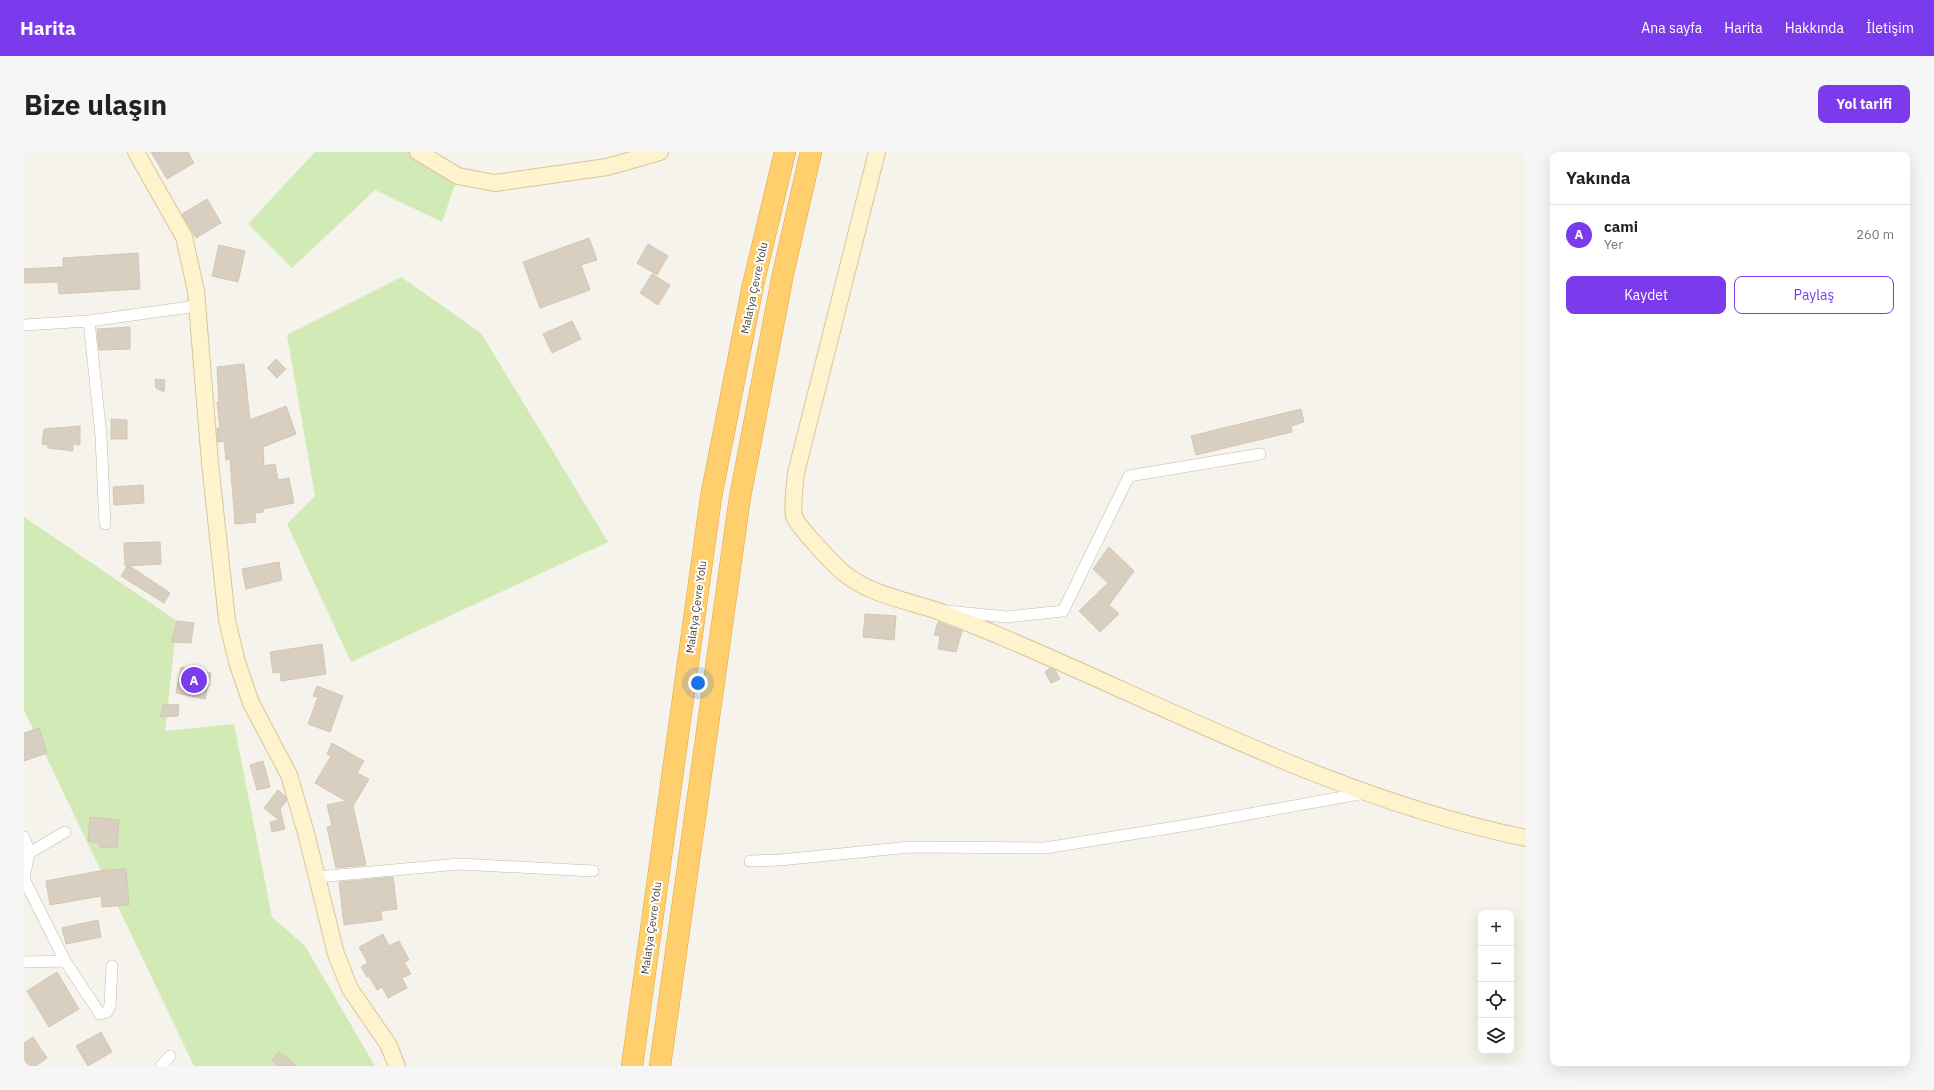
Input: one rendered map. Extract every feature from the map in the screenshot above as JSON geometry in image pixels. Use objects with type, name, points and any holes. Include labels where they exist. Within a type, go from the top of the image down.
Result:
[{"type":"highway","name":"Malatya Çevre Yolu","points":[[632,1066],[711,497],[753,286],[785,152]]},
{"type":"highway","points":[[660,1066],[740,497],[783,274],[811,152]]},
{"type":"street","points":[[136,152],[184,238],[196,291],[210,463],[227,620],[237,662],[251,703],[289,775],[336,954],[350,989],[388,1044],[397,1066]]},
{"type":"street","points":[[418,152],[458,176],[495,183],[607,167],[660,152]]},
{"type":"street","points":[[877,152],[796,473],[794,516],[811,539],[842,572],[864,587],[934,610],[1035,651],[1245,745],[1426,812],[1526,838]]},
{"type":"street","points":[[24,326],[89,321],[197,306]]},
{"type":"street","points":[[89,321],[101,436],[106,524]]},
{"type":"street","points":[[934,610],[1007,616],[1063,611],[1129,476],[1260,454]]},
{"type":"street","points":[[750,861],[780,860],[910,847],[1045,848],[1202,823],[1370,792]]},
{"type":"street","points":[[27,854],[65,832]]},
{"type":"street","points":[[24,837],[27,854],[24,879],[65,961],[100,1014],[107,1012],[110,1006],[112,966]]},
{"type":"street","points":[[317,877],[459,864],[593,871]]},
{"type":"street","points":[[24,962],[65,961]]},
{"type":"street","points":[[161,1066],[170,1056]]},
{"type":"green space","points":[[315,152],[418,152],[458,176],[442,222],[375,190],[292,268],[248,224]]},
{"type":"green space","points":[[401,277],[481,333],[608,542],[351,662],[287,524],[315,496],[287,335]]},
{"type":"green space","points":[[24,517],[177,621],[165,731],[234,724],[272,917],[305,946],[375,1066],[194,1066],[24,710]]},
{"type":"building","points":[[151,152],[188,152],[194,163],[167,179]]},
{"type":"building","points":[[207,199],[221,223],[196,238],[182,214]]},
{"type":"building","points":[[589,238],[597,260],[581,265],[590,290],[540,308],[523,262]]},
{"type":"building","points":[[648,244],[668,256],[657,275],[637,263]]},
{"type":"building","points":[[219,245],[245,251],[238,282],[212,276]]},
{"type":"building","points":[[138,253],[140,289],[59,294],[58,282],[24,283],[24,269],[63,267],[63,258]]},
{"type":"building","points":[[652,274],[670,285],[658,305],[640,293]]},
{"type":"building","points":[[572,321],[581,339],[552,353],[543,334]]},
{"type":"building","points":[[130,327],[130,349],[99,350],[97,329]]},
{"type":"building","points":[[276,359],[286,369],[277,378],[267,368]]},
{"type":"building","points":[[244,364],[250,420],[286,406],[296,434],[263,447],[264,466],[275,464],[278,480],[289,478],[294,503],[263,509],[263,512],[255,513],[256,522],[235,524],[230,459],[226,460],[224,441],[218,442],[217,428],[220,428],[217,402],[219,402],[217,367]]},
{"type":"building","points":[[155,379],[165,380],[164,392],[156,388]]},
{"type":"building","points":[[1301,409],[1304,422],[1291,426],[1292,432],[1196,455],[1191,436]]},
{"type":"building","points":[[111,419],[127,420],[127,439],[111,439]]},
{"type":"building","points":[[80,426],[80,445],[73,444],[73,451],[48,448],[48,445],[42,444],[44,429]]},
{"type":"building","points":[[143,485],[144,503],[114,505],[113,487]]},
{"type":"building","points":[[160,542],[161,564],[125,566],[124,543]]},
{"type":"building","points":[[1109,547],[1134,571],[1109,605],[1119,614],[1100,632],[1079,611],[1108,583],[1093,569]]},
{"type":"building","points":[[279,562],[282,580],[246,589],[242,569]]},
{"type":"building","points":[[128,565],[170,593],[164,603],[121,576]]},
{"type":"building","points":[[865,614],[896,616],[894,640],[863,637]]},
{"type":"building","points":[[177,621],[194,623],[191,643],[171,642]]},
{"type":"building","points":[[938,622],[962,631],[956,652],[938,649],[940,636],[934,635]]},
{"type":"building","points":[[322,644],[326,674],[281,681],[280,672],[273,673],[270,652]]},
{"type":"building","points":[[181,667],[211,673],[205,699],[176,693]]},
{"type":"building","points":[[1050,668],[1055,670],[1060,679],[1051,683],[1045,672]]},
{"type":"building","points":[[317,686],[343,696],[330,732],[308,724],[318,697],[313,696]]},
{"type":"building","points":[[164,704],[179,705],[178,716],[160,717]]},
{"type":"building","points":[[39,728],[47,753],[24,761],[24,733]]},
{"type":"building","points":[[332,743],[364,761],[357,773],[369,779],[353,806],[366,865],[336,868],[327,827],[332,826],[327,805],[346,801],[315,783],[331,756],[327,754]]},
{"type":"building","points":[[263,761],[270,787],[257,790],[250,765]]},
{"type":"building","points":[[278,790],[287,800],[280,809],[285,829],[272,832],[270,822],[279,820],[264,808]]},
{"type":"building","points":[[90,817],[119,820],[117,848],[100,847],[100,843],[88,841]]},
{"type":"building","points":[[126,869],[129,905],[102,907],[101,896],[50,905],[46,881],[99,871]]},
{"type":"building","points":[[393,877],[397,909],[381,911],[382,920],[344,925],[339,882]]},
{"type":"building","points":[[98,920],[101,937],[66,944],[62,928]]},
{"type":"building","points":[[383,934],[389,946],[399,941],[409,960],[404,962],[411,974],[402,978],[407,988],[388,998],[382,987],[377,990],[369,976],[367,977],[361,967],[368,963],[359,947]]},
{"type":"building","points":[[57,972],[79,1009],[49,1027],[27,991]]},
{"type":"building","points":[[101,1032],[112,1052],[88,1066],[76,1046]]},
{"type":"building","points":[[33,1037],[47,1058],[36,1066],[24,1066],[24,1043]]},
{"type":"building","points":[[279,1052],[297,1066],[278,1066],[272,1061]]},
{"type":"place","name":"cami","points":[[194,680]]}]
